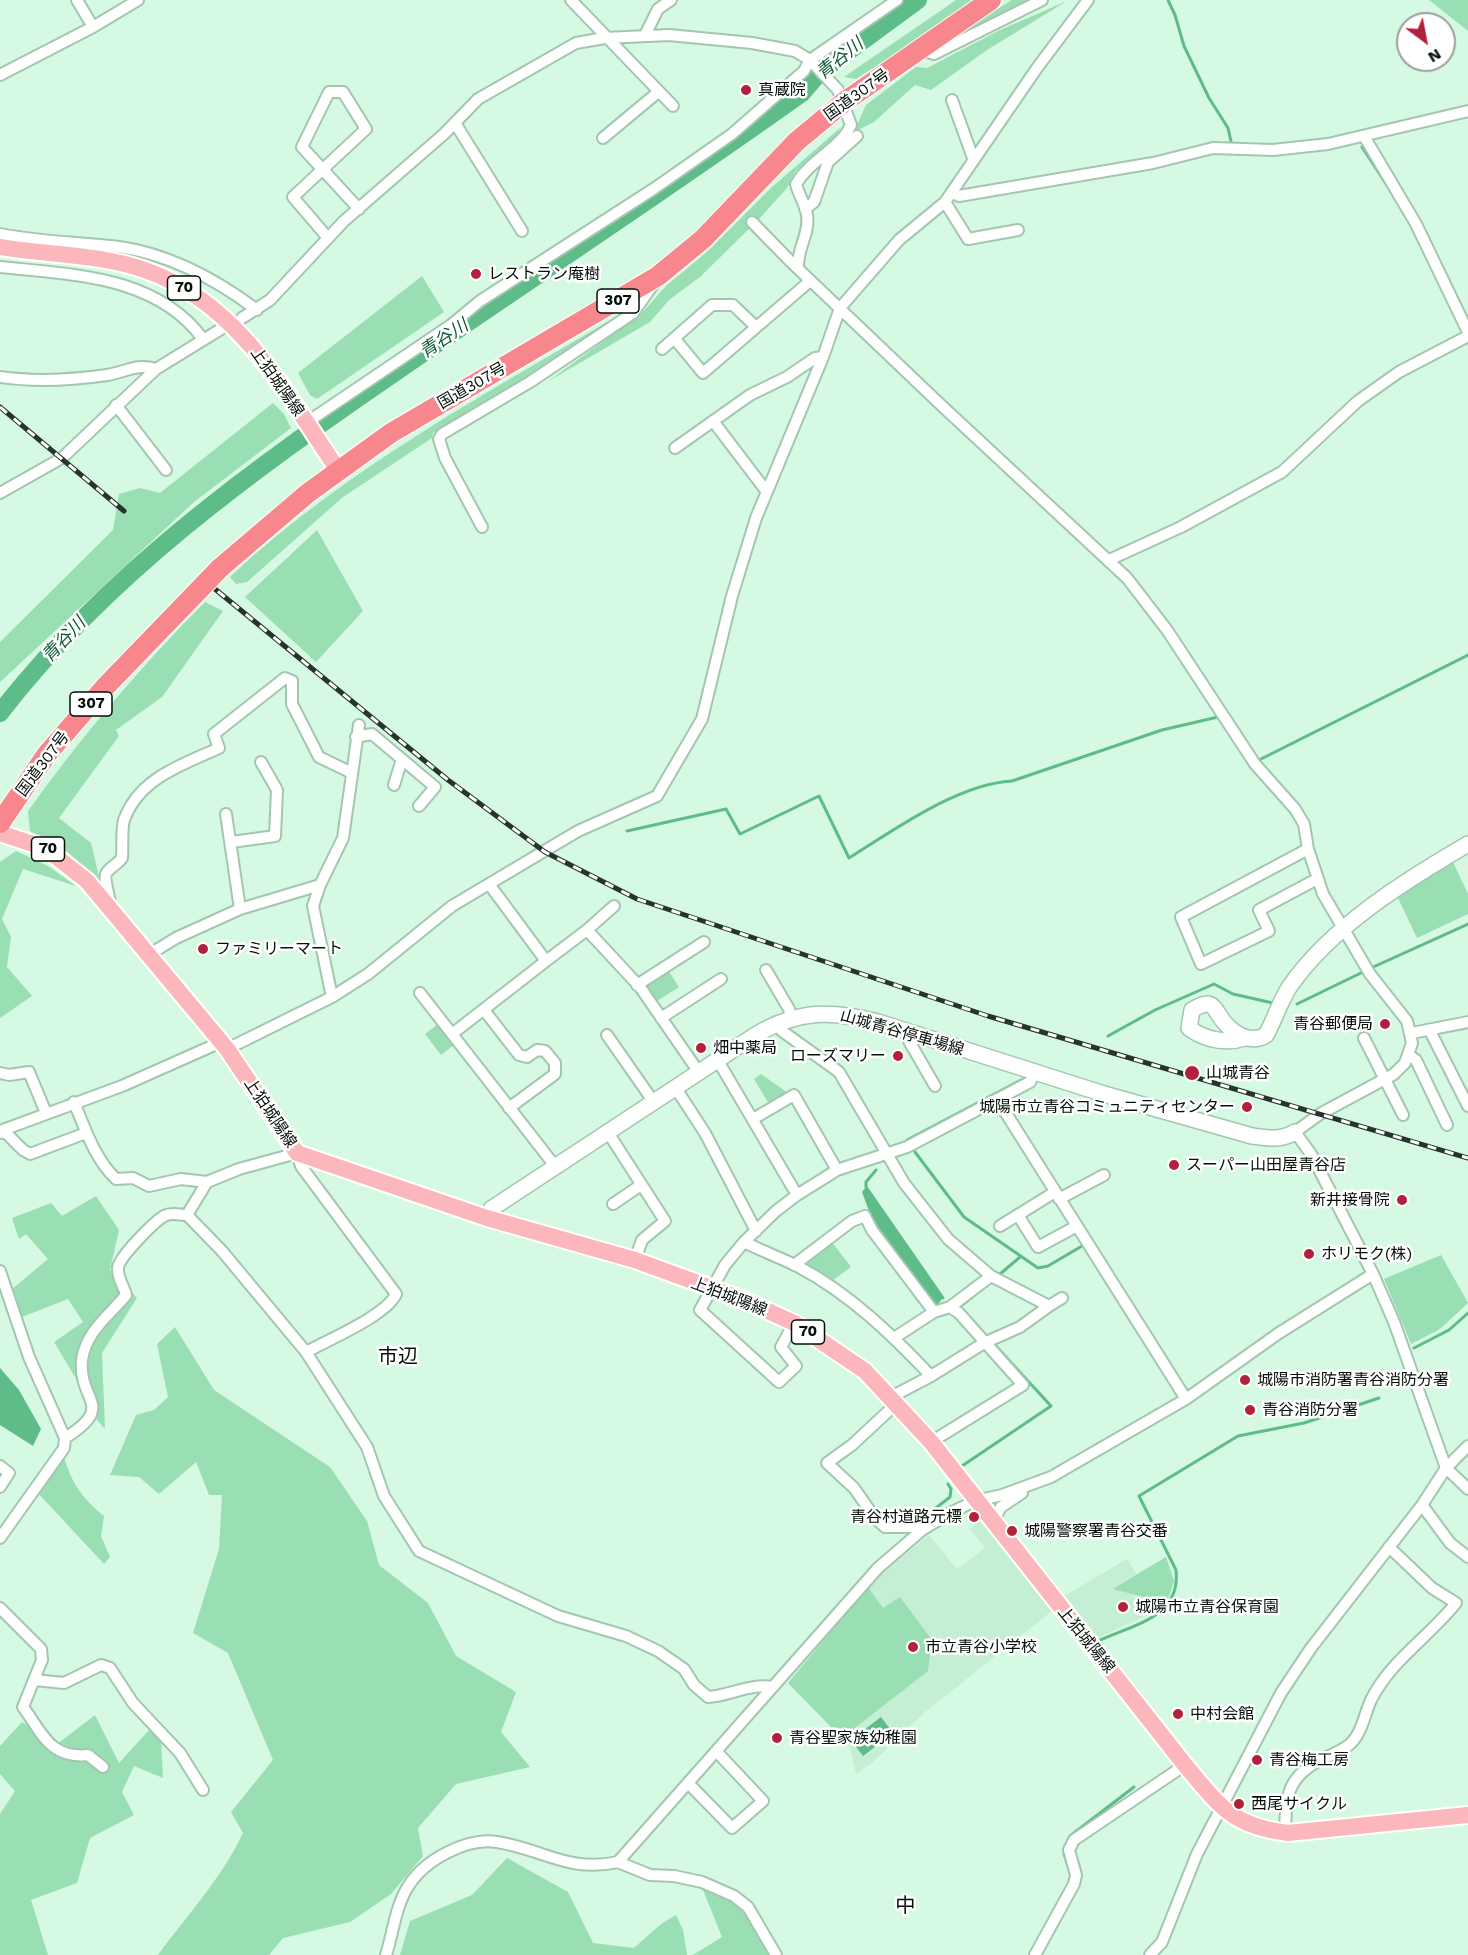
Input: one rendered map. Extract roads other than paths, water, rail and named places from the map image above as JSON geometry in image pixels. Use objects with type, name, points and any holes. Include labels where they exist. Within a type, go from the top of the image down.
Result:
[{"type":"highway","name":"国道307号","points":[[0,823],[47,754],[105,687],[220,568],[338,470],[391,433],[658,276],[703,239],[841,96],[919,50],[991,0]]},
{"type":"main road","name":"上狛城陽線","points":[[0,247],[104,260],[144,269],[196,295],[241,333],[271,367],[338,470]]},
{"type":"main road","name":"上狛城陽線","points":[[0,832],[45,848],[87,881],[224,1045],[297,1153],[487,1218],[635,1260],[744,1300],[794,1323],[865,1371],[894,1400],[930,1442],[1185,1765],[1220,1807],[1238,1820],[1261,1830],[1285,1833],[1468,1815]]},
{"type":"main road","points":[[1245,1038],[1258,1039],[1266,1035],[1291,985],[1306,964],[1344,929],[1424,868],[1468,844]]},
{"type":"main road","name":"山城青谷停車場線","points":[[487,1218],[491,1209],[717,1059],[784,1020],[824,1013],[846,1014],[1036,1071],[1104,1094],[1252,1136],[1275,1139],[1287,1137],[1295,1132]]},
{"type":"street","points":[[77,0],[93,27]]},
{"type":"street","points":[[0,75],[93,27],[138,0]]},
{"type":"street","points":[[571,0],[657,93],[673,106]]},
{"type":"street","points":[[645,35],[658,9],[670,0]]},
{"type":"street","points":[[307,425],[451,325],[480,302],[655,188],[732,134],[804,71],[897,0]]},
{"type":"street","points":[[919,50],[934,54],[1042,0]]},
{"type":"street","points":[[86,1133],[30,1154],[1,1132],[224,1045],[332,997],[368,974],[452,906],[578,831],[657,796],[702,718],[732,596],[767,492],[823,357],[840,308],[884,255],[949,198],[973,158],[1088,0]]},
{"type":"street","points":[[242,318],[270,300],[328,238],[478,99],[576,43],[605,38],[645,35],[752,43],[795,51],[814,64],[841,96],[851,125],[847,135],[804,170],[796,183],[807,214],[806,231],[797,258],[798,267]]},
{"type":"street","points":[[328,238],[293,197],[321,168],[366,129],[342,92],[329,92],[302,147],[321,168],[359,209]]},
{"type":"street","points":[[603,138],[657,93]]},
{"type":"street","points":[[952,100],[973,158]]},
{"type":"street","points":[[949,198],[1142,165],[1213,148],[1300,148],[1364,136],[1468,111]]},
{"type":"street","points":[[454,123],[522,231]]},
{"type":"street","points":[[805,209],[814,202],[828,162],[857,136]]},
{"type":"street","points":[[1109,561],[1181,527],[1282,472],[1358,401],[1399,372],[1468,334],[1416,224],[1364,136]]},
{"type":"street","points":[[949,198],[968,239],[1018,230]]},
{"type":"street","points":[[752,222],[810,281],[1127,578],[1167,630],[1255,764],[1295,809],[1304,824],[1308,849],[1317,879],[1368,969],[1407,1021],[1412,1033],[1409,1055],[1400,1070],[1320,1114],[1295,1132],[1311,1154],[1373,1274],[1394,1322],[1446,1468],[1468,1490]]},
{"type":"street","points":[[0,234],[27,239],[122,247],[165,260],[216,281],[257,310]]},
{"type":"street","points":[[0,267],[91,277],[129,286],[161,300],[189,320],[203,339]]},
{"type":"street","points":[[482,527],[445,458],[439,440],[442,434],[530,382],[633,313],[658,276]]},
{"type":"street","points":[[674,338],[703,373],[810,281]]},
{"type":"street","points":[[662,349],[712,305],[732,305],[755,326]]},
{"type":"street","points":[[0,493],[62,458],[156,369],[221,329]]},
{"type":"street","points":[[675,448],[750,395],[787,377],[815,358],[823,357]]},
{"type":"street","points":[[0,377],[60,380],[109,375],[142,365],[156,369]]},
{"type":"street","points":[[116,405],[166,470]]},
{"type":"street","points":[[713,421],[767,492]]},
{"type":"street","points":[[110,908],[111,895],[104,880],[106,872],[122,858],[124,822],[138,792],[175,767],[219,748],[214,734],[285,678],[292,681],[292,704],[319,757],[350,772]]},
{"type":"street","points":[[332,997],[313,906],[320,885],[343,838],[358,725]]},
{"type":"street","points":[[356,737],[372,734],[435,787],[419,806]]},
{"type":"street","points":[[394,785],[402,759]]},
{"type":"street","points":[[232,843],[275,836],[277,790],[261,762]]},
{"type":"street","points":[[226,814],[240,909]]},
{"type":"street","points":[[1308,849],[1180,918],[1202,964],[1269,931],[1259,910],[1317,879]]},
{"type":"street","points":[[489,884],[546,961]]},
{"type":"street","points":[[150,954],[176,938],[240,909],[320,885]]},
{"type":"street","points":[[452,1034],[587,930],[614,906]]},
{"type":"street","points":[[587,930],[637,985],[698,1071]]},
{"type":"street","points":[[637,985],[704,942]]},
{"type":"street","points":[[766,970],[789,1009],[782,1031],[840,1072],[904,1183],[948,1239],[991,1276],[1049,1306]]},
{"type":"street","points":[[661,1018],[721,979]]},
{"type":"street","points":[[420,993],[555,1166]]},
{"type":"street","points":[[484,1010],[519,1055],[527,1057],[537,1050],[545,1051],[555,1063],[555,1074],[510,1108]]},
{"type":"street","points":[[1412,1033],[1468,1022]]},
{"type":"street","points":[[1430,1031],[1468,1106]]},
{"type":"street","points":[[908,1032],[909,1041],[935,1086]]},
{"type":"street","points":[[607,1035],[653,1101]]},
{"type":"street","points":[[1364,1038],[1402,1115]]},
{"type":"street","points":[[1409,1055],[1416,1060],[1447,1125]]},
{"type":"street","points":[[717,1059],[797,1196]]},
{"type":"street","points":[[794,1323],[781,1347],[796,1366],[779,1382],[700,1310],[725,1265],[744,1242],[776,1211],[797,1196],[837,1170],[907,1147],[1030,1082],[1036,1071]]},
{"type":"street","points":[[0,1073],[9,1075],[29,1072],[46,1113]]},
{"type":"street","points":[[675,1087],[705,1132],[756,1231]]},
{"type":"street","points":[[753,1119],[794,1095],[837,1170]]},
{"type":"street","points":[[997,1099],[1186,1400]]},
{"type":"street","points":[[74,1102],[86,1133],[105,1169],[116,1179],[133,1178],[149,1186],[181,1179],[207,1182],[239,1169],[297,1153],[301,1166],[396,1294],[392,1302],[381,1312],[306,1352]]},
{"type":"street","points":[[607,1131],[665,1221],[642,1240],[635,1260]]},
{"type":"street","points":[[1000,1226],[1017,1215],[1104,1175]]},
{"type":"street","points":[[188,1215],[207,1182]]},
{"type":"street","points":[[613,1204],[641,1185]]},
{"type":"street","points":[[65,1438],[87,1424],[92,1412],[82,1359],[89,1338],[102,1319],[126,1295],[118,1276],[118,1266],[126,1252],[163,1217],[172,1214],[188,1215],[222,1251],[306,1352],[367,1447],[384,1496],[419,1551],[558,1616],[626,1636],[658,1651],[684,1669],[694,1685],[708,1697],[723,1697],[761,1685],[772,1687]]},
{"type":"street","points":[[1017,1215],[1038,1247],[1077,1226]]},
{"type":"street","points":[[794,1265],[852,1221],[865,1216],[872,1230],[934,1312]]},
{"type":"street","points":[[744,1242],[794,1265],[849,1300],[894,1338],[931,1376]]},
{"type":"street","points":[[0,1271],[29,1357],[65,1438],[64,1448],[4,1522],[0,1538]]},
{"type":"street","points":[[992,1523],[1001,1507],[1035,1485],[1186,1400],[1280,1334],[1373,1274]]},
{"type":"street","points":[[894,1338],[934,1312],[950,1307],[991,1276]]},
{"type":"street","points":[[922,1530],[914,1527],[885,1527],[874,1518],[854,1488],[827,1463],[852,1445],[894,1400],[984,1343],[1020,1327],[1062,1298]]},
{"type":"street","points":[[930,1442],[1023,1384],[959,1313],[950,1307]]},
{"type":"street","points":[[1150,1955],[1162,1941],[1197,1854],[1281,1693],[1311,1648],[1422,1505],[1446,1468],[1468,1446]]},
{"type":"street","points":[[0,1466],[9,1473],[0,1487]]},
{"type":"street","points":[[618,1862],[878,1568],[922,1530],[948,1514],[975,1501],[1035,1485]]},
{"type":"street","points":[[1422,1505],[1450,1543],[1468,1557]]},
{"type":"street","points":[[1285,1833],[1286,1797],[1293,1782],[1311,1765],[1349,1745],[1359,1732],[1371,1699],[1398,1661],[1456,1604],[1432,1588],[1389,1547]]},
{"type":"street","points":[[0,1608],[41,1649],[42,1660],[23,1707],[51,1747],[72,1757],[88,1755],[103,1767]]},
{"type":"street","points":[[35,1680],[64,1683],[101,1665],[110,1668],[133,1703],[180,1753],[204,1790]]},
{"type":"street","points":[[689,1784],[732,1828],[763,1801],[717,1752]]},
{"type":"street","points":[[1035,1955],[1074,1884],[1076,1875],[1069,1850],[1074,1840],[1185,1765]]},
{"type":"street","points":[[386,1955],[409,1884],[451,1852],[482,1842],[497,1842],[584,1867],[618,1862],[650,1875],[674,1876],[702,1882],[734,1896],[748,1907],[776,1955]]},
{"type":"waterway","name":"青谷川","points":[[0,713],[42,662],[87,615],[135,570],[237,486],[343,408],[802,93],[820,72],[918,0]]},
{"type":"waterway","points":[[1168,0],[1184,46],[1209,98],[1228,128],[1232,146]]},
{"type":"waterway","points":[[1362,147],[1392,193]]},
{"type":"waterway","points":[[1257,761],[1468,655]]},
{"type":"waterway","points":[[627,831],[726,809],[740,834],[819,796],[849,858],[928,810],[970,790],[1012,781],[1162,730],[1218,717]]},
{"type":"waterway","points":[[1371,968],[1468,924]]},
{"type":"waterway","points":[[1297,1004],[1365,971]]},
{"type":"waterway","points":[[1108,1036],[1155,1010],[1214,984],[1233,994],[1273,1003]]},
{"type":"waterway","points":[[907,1140],[1023,1079]]},
{"type":"waterway","points":[[915,1152],[964,1217],[1038,1268],[1048,1266],[1082,1246]]},
{"type":"waterway","points":[[876,1170],[866,1182],[866,1187],[943,1298]]},
{"type":"waterway","points":[[999,1275],[1020,1257]]},
{"type":"waterway","points":[[962,1305],[972,1297]]},
{"type":"waterway","points":[[1414,1348],[1449,1330],[1468,1313]]},
{"type":"waterway","points":[[959,1468],[1051,1406],[994,1344]]},
{"type":"waterway","points":[[1127,1678],[1098,1641],[1152,1617],[1171,1599],[1176,1586],[1176,1570],[1139,1496],[1238,1436],[1304,1423],[1379,1398]]},
{"type":"waterway","points":[[918,1522],[950,1497],[951,1489],[948,1484]]},
{"type":"waterway","points":[[1069,1868],[1064,1854],[1070,1836],[1134,1787]]},
{"type":"railway","points":[[0,407],[124,511]]},
{"type":"railway","points":[[204,580],[448,780],[545,852],[637,899],[988,1016],[1468,1158]]},
{"type":"place","name":"真蔵院","points":[[746,90]]},
{"type":"place","name":"レストラン庵樹","points":[[476,274]]},
{"type":"place","name":"ファミリーマート","points":[[203,949]]},
{"type":"place","name":"青谷郵便局","points":[[1385,1024]]},
{"type":"place","name":"畑中薬局","points":[[701,1048]]},
{"type":"place","name":"ローズマリー","points":[[898,1056]]},
{"type":"place","name":"山城青谷","points":[[1192,1073]]},
{"type":"place","name":"城陽市立青谷コミュニティセンター","points":[[1247,1107]]},
{"type":"place","name":"スーパー山田屋青谷店","points":[[1174,1165]]},
{"type":"place","name":"新井接骨院","points":[[1402,1200]]},
{"type":"place","name":"ホリモク(株)","points":[[1309,1254]]},
{"type":"place","name":"城陽市消防署青谷消防分署","points":[[1245,1380]]},
{"type":"place","name":"青谷消防分署","points":[[1250,1410]]},
{"type":"place","name":"青谷村道路元標","points":[[974,1517]]},
{"type":"place","name":"城陽警察署青谷交番","points":[[1012,1531]]},
{"type":"place","name":"城陽市立青谷保育園","points":[[1123,1607]]},
{"type":"place","name":"市立青谷小学校","points":[[913,1647]]},
{"type":"place","name":"中村会館","points":[[1178,1714]]},
{"type":"place","name":"青谷聖家族幼稚園","points":[[777,1738]]},
{"type":"place","name":"青谷梅工房","points":[[1257,1760]]},
{"type":"place","name":"西尾サイクル","points":[[1239,1804]]},
{"type":"district","name":"市辺","points":[[398,1357]]},
{"type":"district","name":"中","points":[[905,1906]]}]
